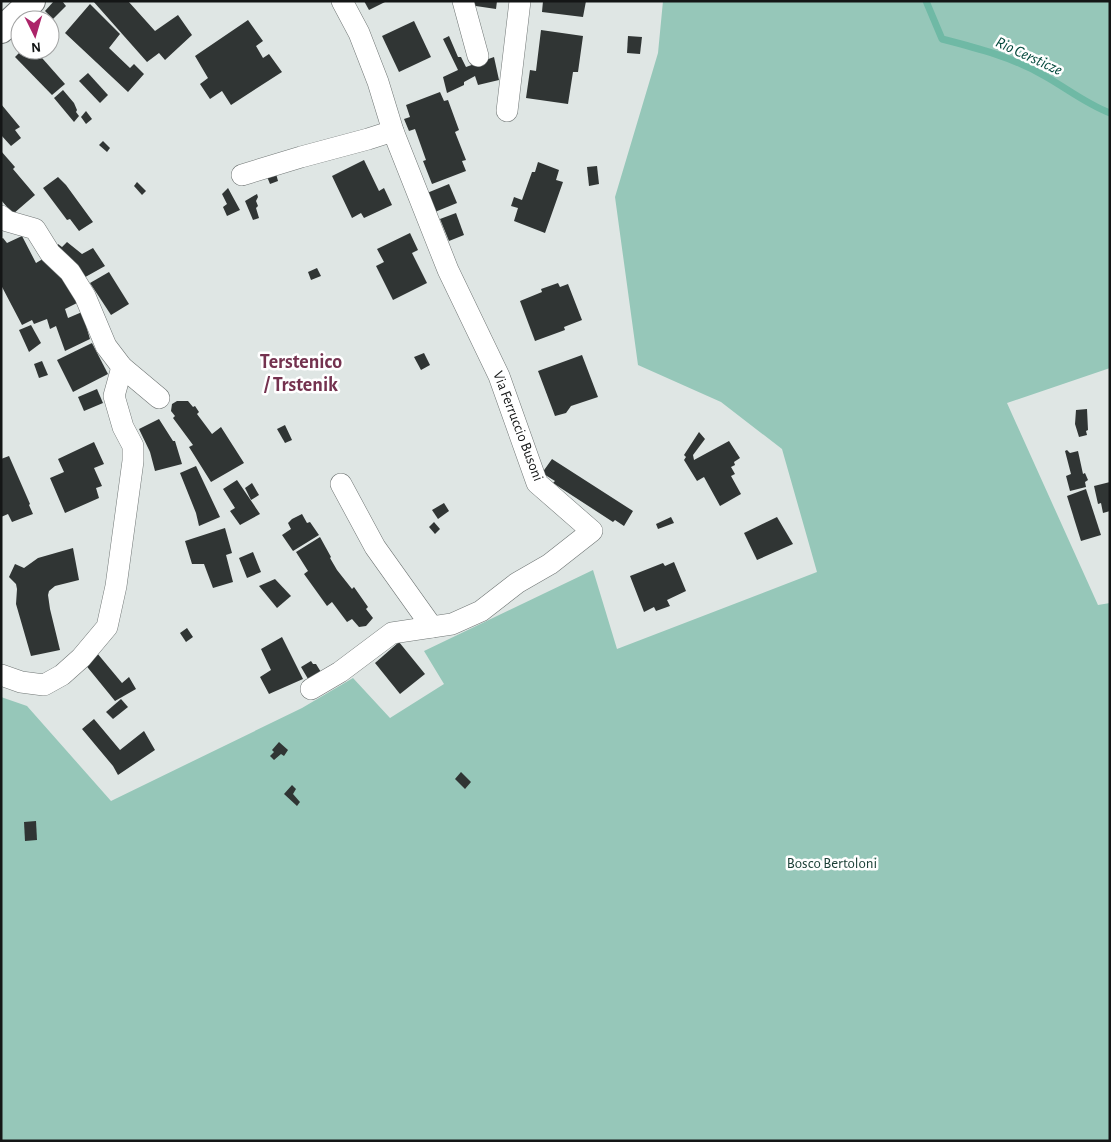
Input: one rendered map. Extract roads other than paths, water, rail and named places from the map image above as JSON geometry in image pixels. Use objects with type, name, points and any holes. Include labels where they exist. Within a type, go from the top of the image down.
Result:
[{"type":"street","points":[[1,30],[32,1]]},
{"type":"street","name":"Via Ferruccio Busoni","points":[[311,689],[340,672],[392,633],[452,624],[481,610],[517,582],[550,564],[592,531],[536,483],[499,376],[448,270],[393,131],[378,82],[359,33],[342,1]]},
{"type":"street","points":[[463,1],[478,56]]},
{"type":"street","points":[[507,111],[520,1]]},
{"type":"street","points":[[242,174],[393,131]]},
{"type":"street","points":[[1,216],[7,221],[35,229],[50,253],[70,272],[85,296],[106,346],[122,367],[159,398]]},
{"type":"street","points":[[1,675],[21,682],[44,685],[62,675],[80,658],[107,627],[116,586],[133,462],[132,446],[123,428],[114,396],[122,367]]},
{"type":"street","points":[[341,484],[375,547],[432,627]]},
{"type":"waterway","name":"Rio Cersticze","points":[[926,1],[942,39],[1019,63],[1043,75],[1092,105],[1110,113]]},
{"type":"district","name":"Terstenico / Trstenik","points":[[301,374]]},
{"type":"park label","name":"Bosco Bertoloni","points":[[832,863]]}]
